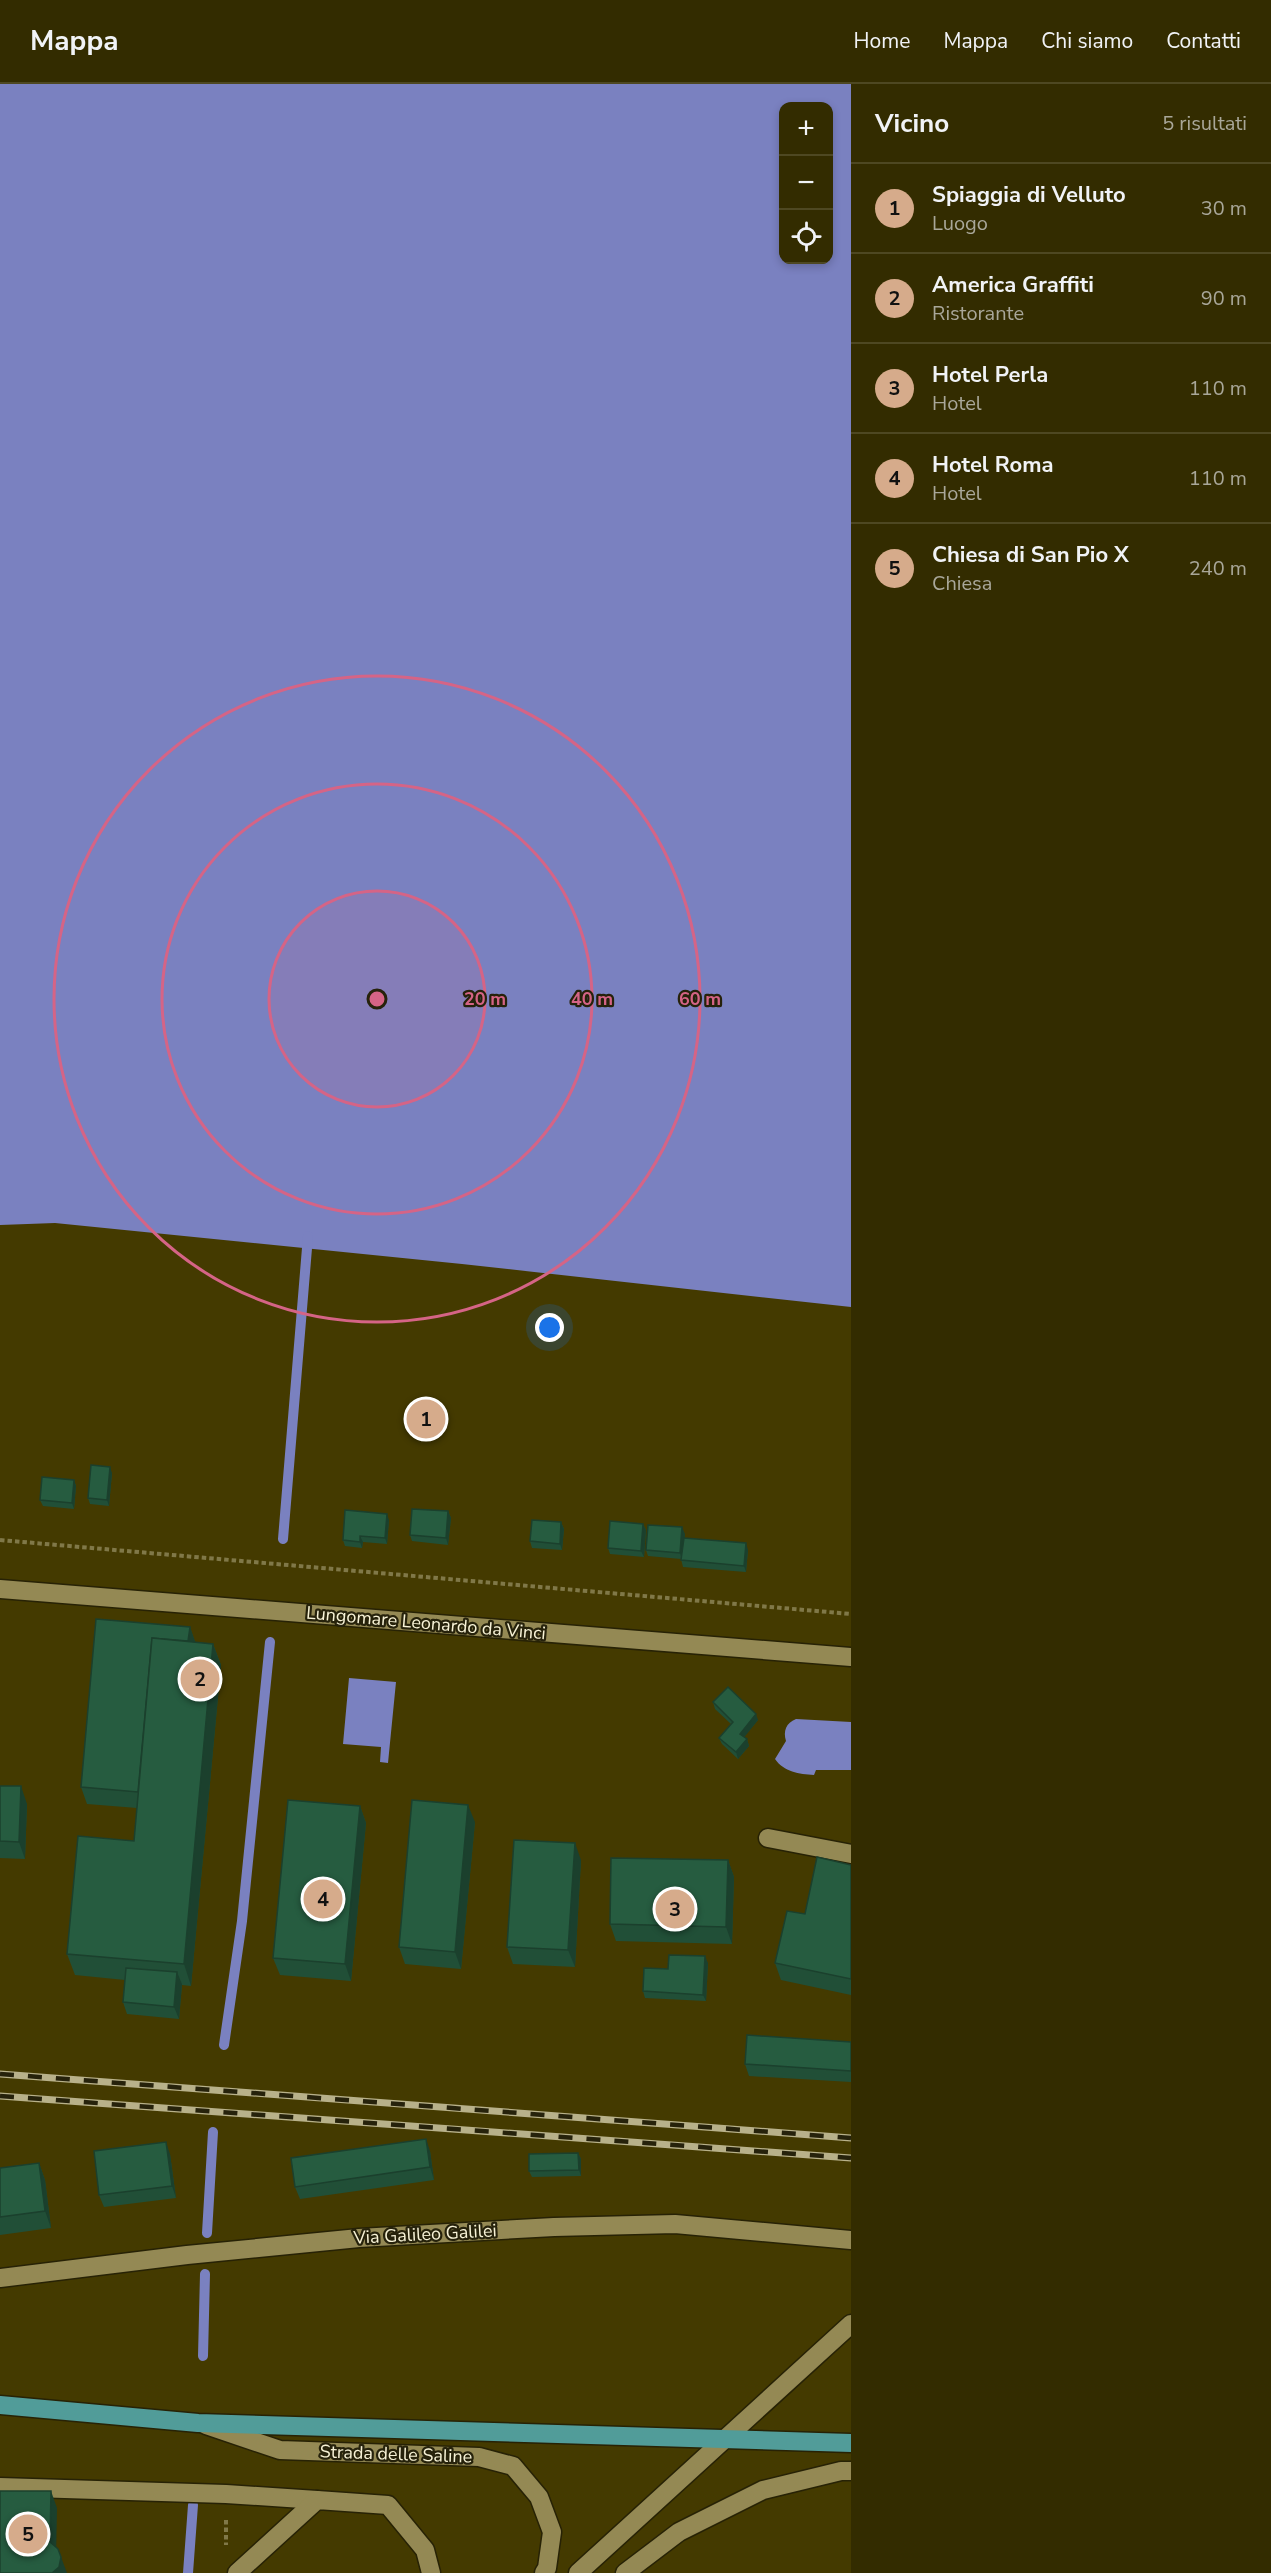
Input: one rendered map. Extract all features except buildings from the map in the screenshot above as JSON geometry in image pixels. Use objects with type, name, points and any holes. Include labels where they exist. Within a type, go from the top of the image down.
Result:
[{"type":"main road","points":[[0,2405],[198,2423],[851,2443]]},
{"type":"street","name":"Lungomare Leonardo da Vinci","points":[[0,1588],[851,1657]]},
{"type":"street","points":[[768,1838],[851,1854]]},
{"type":"street","name":"Via Galileo Galilei","points":[[0,2278],[187,2255],[348,2239],[554,2227],[675,2224],[851,2240]]},
{"type":"street","points":[[578,2573],[851,2324]]},
{"type":"street","name":"Strada delle Saline","points":[[198,2423],[280,2450],[479,2457],[513,2466],[539,2497],[552,2532],[547,2568],[544,2573]]},
{"type":"street","points":[[625,2573],[679,2532],[763,2490],[841,2471],[851,2471]]},
{"type":"street","points":[[0,2487],[226,2494],[388,2505],[425,2550],[431,2573]]},
{"type":"street","points":[[237,2573],[317,2500]]},
{"type":"path","points":[[0,1540],[851,1614]]},
{"type":"path","points":[[226,2494],[226,2550]]},
{"type":"water","points":[[0,84],[851,84],[851,1307],[462,1264],[55,1223],[0,1225]]},
{"type":"water","points":[[349,1678],[396,1682],[388,1763],[380,1762],[381,1747],[343,1744]]},
{"type":"water","points":[[796,1719],[851,1722],[851,1770],[816,1770],[814,1775],[808,1775],[792,1772],[783,1767],[775,1759],[786,1741],[786,1728]]},
{"type":"waterway","points":[[283,1539],[308,1236]]},
{"type":"waterway","points":[[224,2045],[242,1921],[270,1642]]},
{"type":"waterway","points":[[207,2233],[213,2132]]},
{"type":"waterway","points":[[203,2356],[205,2274]]},
{"type":"waterway","points":[[188,2573],[193,2505]]},
{"type":"railway","points":[[0,2074],[851,2138]]},
{"type":"railway","points":[[0,2096],[851,2158]]},
{"type":"place","name":"Spiaggia di Velluto","points":[[426,1419]]},
{"type":"place","name":"America Graffiti","points":[[200,1679]]},
{"type":"place","name":"Hotel Roma","points":[[323,1899]]},
{"type":"place","name":"Hotel Perla","points":[[675,1909]]},
{"type":"place","name":"Chiesa di San Pio X","points":[[28,2534]]}]
